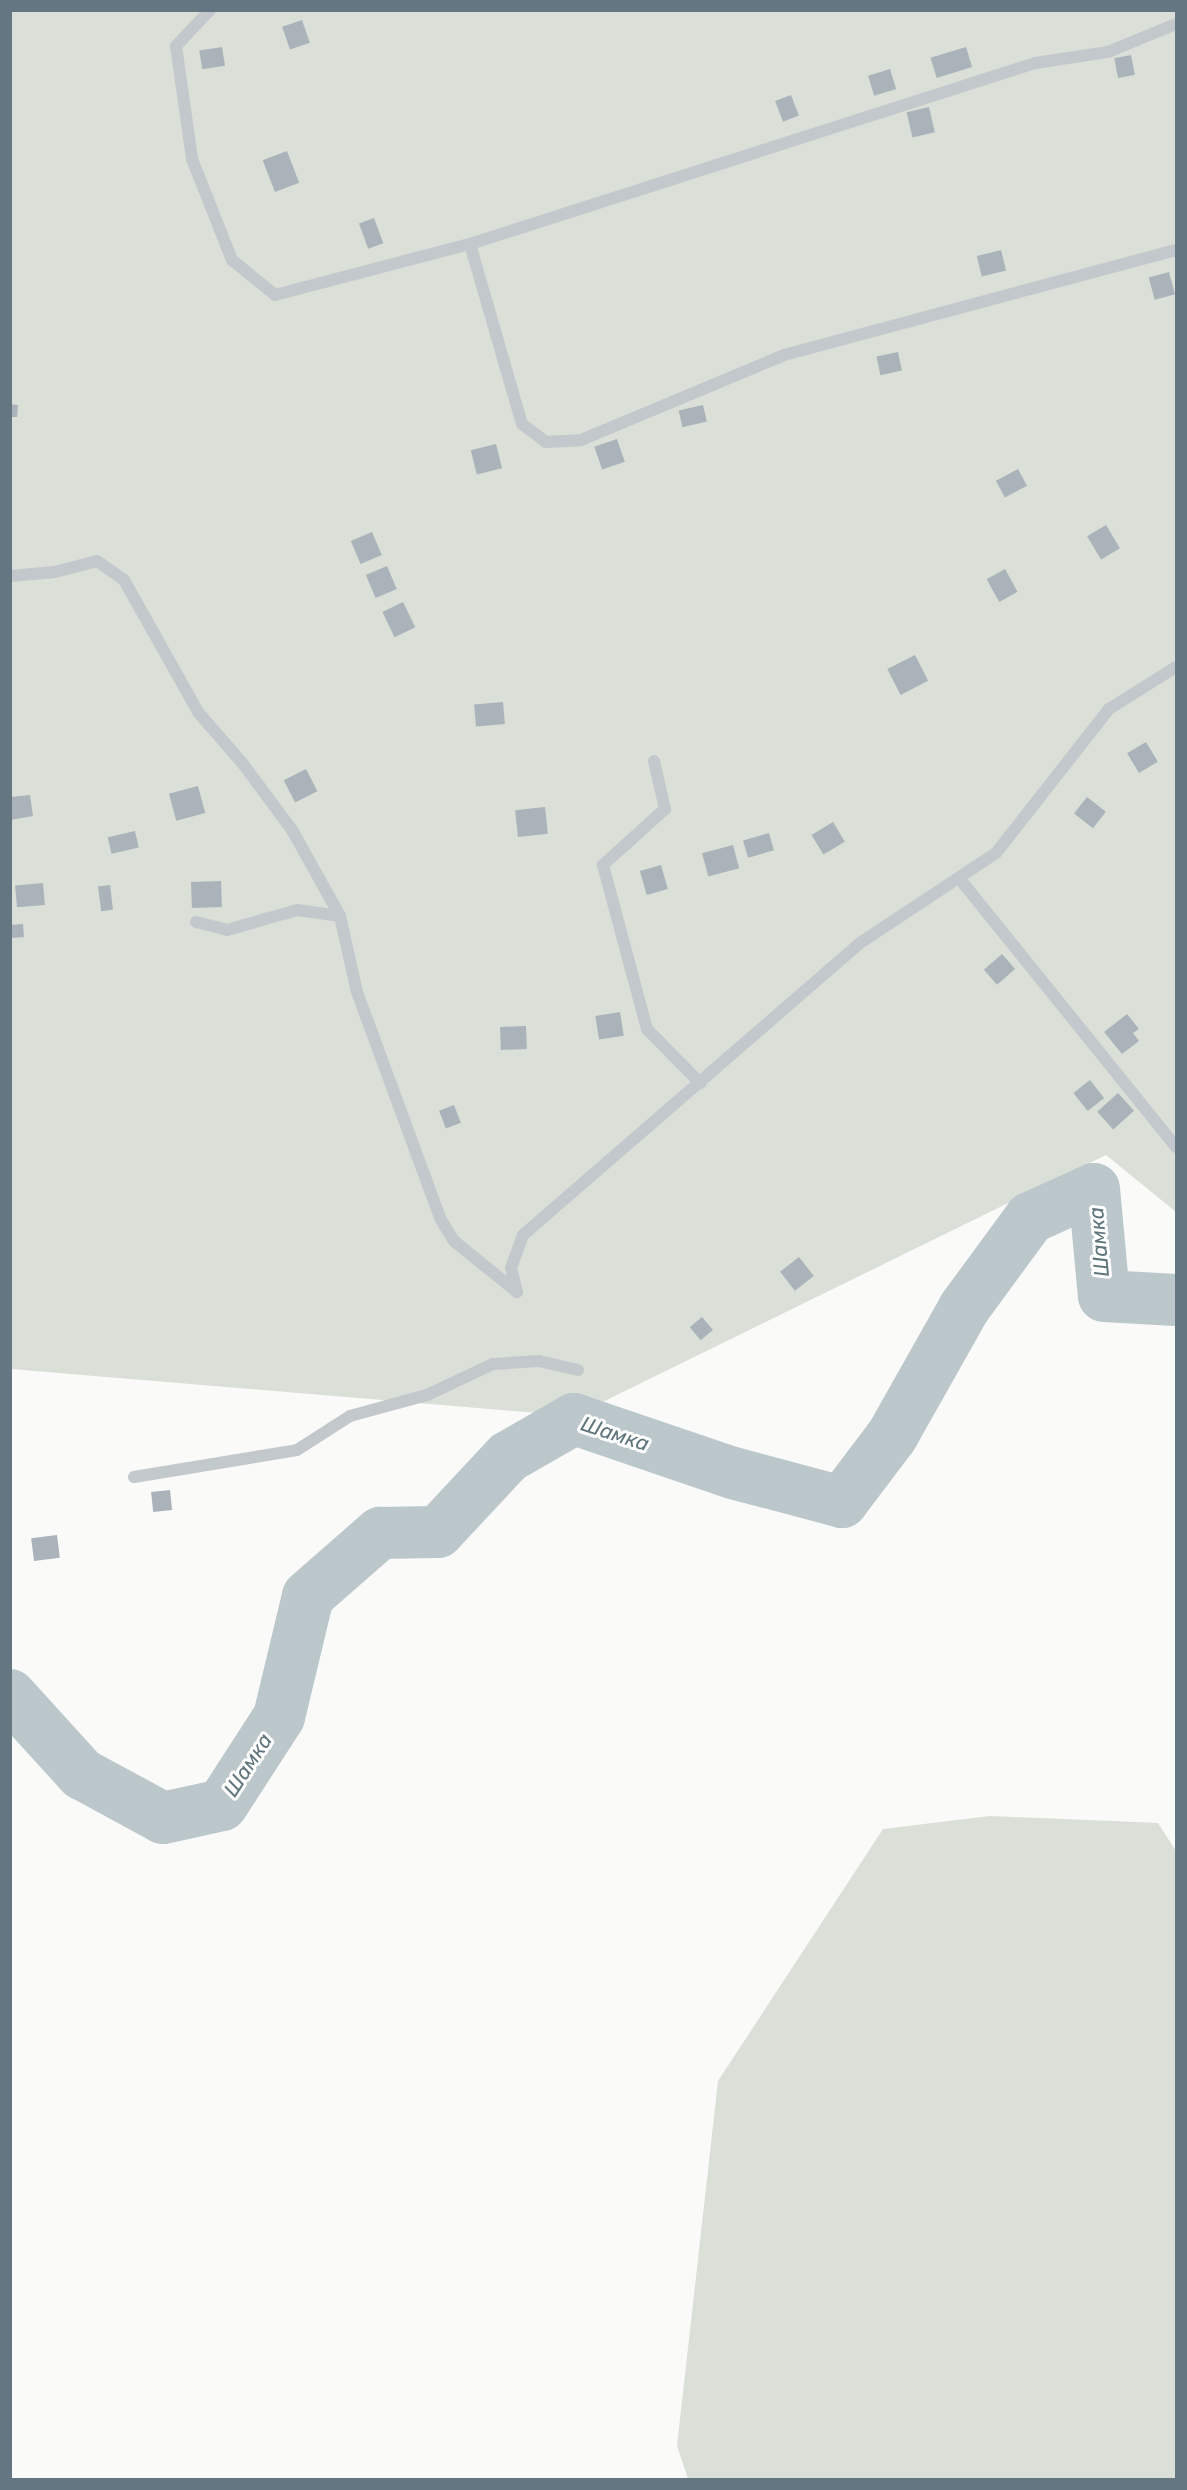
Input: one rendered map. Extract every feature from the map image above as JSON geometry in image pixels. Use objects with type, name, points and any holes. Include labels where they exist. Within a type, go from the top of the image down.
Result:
[{"type":"lane","points":[[210,10],[176,46],[192,159],[232,260],[275,295],[470,244],[1035,63],[1108,52],[1176,24]]},
{"type":"lane","points":[[470,244],[522,423],[546,442],[581,440],[784,355],[1176,250]]},
{"type":"lane","points":[[10,576],[55,572],[97,561],[124,580],[198,712],[243,764],[291,830],[340,916],[357,992],[440,1218],[453,1240],[517,1292],[512,1268],[523,1235],[863,941],[996,853],[1109,709],[1176,667]]},
{"type":"lane","points":[[654,761],[665,809],[603,865],[647,1029],[700,1083]]},
{"type":"lane","points":[[959,878],[1176,1146]]},
{"type":"lane","points":[[196,922],[227,930],[297,910],[340,916]]},
{"type":"lane","points":[[134,1477],[297,1450],[351,1416],[427,1395],[493,1364],[539,1361],[578,1370]]},
{"type":"shaded area","points":[[10,11],[1176,11],[1176,1212],[1106,1155],[574,1416],[11,1369]]},
{"type":"shaded area","points":[[990,1816],[1158,1823],[1176,1851],[1176,2479],[688,2479],[677,2446],[718,2081],[883,1829]]},
{"type":"building","points":[[302,20],[310,43],[290,50],[282,27]]},
{"type":"building","points":[[222,47],[225,66],[202,69],[199,51]]},
{"type":"building","points":[[966,47],[972,67],[937,78],[931,58]]},
{"type":"building","points":[[1131,55],[1135,75],[1118,78],[1114,58]]},
{"type":"building","points":[[890,69],[896,89],[874,96],[868,76]]},
{"type":"building","points":[[791,95],[799,116],[783,122],[775,101]]},
{"type":"building","points":[[929,107],[935,132],[912,138],[907,112]]},
{"type":"building","points":[[287,151],[299,183],[275,192],[263,160]]},
{"type":"building","points":[[374,218],[383,243],[368,249],[359,223]]},
{"type":"building","points":[[1001,250],[1006,270],[982,276],[977,256]]},
{"type":"building","points":[[1169,272],[1175,294],[1155,300],[1149,277]]},
{"type":"building","points":[[898,352],[902,371],[880,375],[876,357]]},
{"type":"building","points":[[10,404],[18,405],[17,417],[10,417]]},
{"type":"building","points":[[703,405],[707,422],[682,427],[679,411]]},
{"type":"building","points":[[617,439],[625,462],[602,470],[594,447]]},
{"type":"building","points":[[496,444],[502,468],[477,475],[471,450]]},
{"type":"building","points":[[1018,469],[1027,486],[1005,498],[996,481]]},
{"type":"building","points":[[1106,525],[1120,548],[1101,559],[1087,536]]},
{"type":"building","points":[[372,532],[382,555],[361,564],[351,541]]},
{"type":"building","points":[[387,566],[397,589],[376,598],[366,575]]},
{"type":"building","points":[[1005,569],[1018,592],[999,602],[987,579]]},
{"type":"building","points":[[403,602],[415,627],[395,637],[382,612]]},
{"type":"building","points":[[915,655],[928,681],[901,695],[887,669]]},
{"type":"building","points":[[503,702],[505,724],[476,726],[474,705]]},
{"type":"building","points":[[1146,742],[1158,762],[1139,773],[1127,753]]},
{"type":"building","points":[[306,769],[317,791],[295,803],[284,780]]},
{"type":"building","points":[[198,786],[205,813],[176,821],[169,794]]},
{"type":"building","points":[[30,795],[33,816],[10,820],[10,797]]},
{"type":"building","points":[[1087,797],[1106,812],[1093,828],[1074,814]]},
{"type":"building","points":[[545,807],[548,834],[518,837],[515,810]]},
{"type":"building","points":[[833,822],[845,842],[823,855],[812,835]]},
{"type":"building","points":[[135,831],[139,848],[112,854],[108,837]]},
{"type":"building","points":[[769,833],[774,850],[748,858],[743,840]]},
{"type":"building","points":[[733,845],[739,868],[708,876],[702,853]]},
{"type":"building","points":[[661,865],[668,889],[647,895],[640,871]]},
{"type":"building","points":[[221,881],[222,907],[192,908],[191,882]]},
{"type":"building","points":[[43,883],[45,905],[17,907],[15,885]]},
{"type":"building","points":[[110,885],[113,910],[101,911],[98,886]]},
{"type":"building","points":[[23,924],[24,937],[11,938],[10,925]]},
{"type":"building","points":[[1002,954],[1015,969],[997,985],[984,970]]},
{"type":"building","points":[[620,1012],[624,1036],[599,1040],[595,1016]]},
{"type":"building","points":[[1127,1014],[1139,1029],[1133,1033],[1139,1041],[1122,1054],[1104,1032]]},
{"type":"building","points":[[526,1026],[527,1049],[501,1050],[500,1027]]},
{"type":"building","points":[[1090,1080],[1104,1098],[1088,1111],[1073,1093]]},
{"type":"building","points":[[1118,1093],[1134,1111],[1113,1130],[1097,1112]]},
{"type":"building","points":[[454,1105],[461,1123],[446,1128],[439,1111]]},
{"type":"building","points":[[799,1257],[814,1276],[795,1291],[780,1272]]},
{"type":"building","points":[[702,1317],[713,1330],[701,1340],[690,1327]]},
{"type":"building","points":[[170,1490],[172,1510],[153,1512],[151,1492]]},
{"type":"building","points":[[57,1535],[60,1558],[34,1561],[31,1538]]},
{"type":"waterway","name":"Шамка","points":[[10,1695],[82,1774],[163,1818],[222,1805],[279,1717],[308,1596],[380,1533],[438,1532],[508,1457],[574,1419],[733,1473],[842,1502],[892,1436],[964,1308],[1030,1218],[1094,1189],[1104,1296],[1176,1300]]}]
